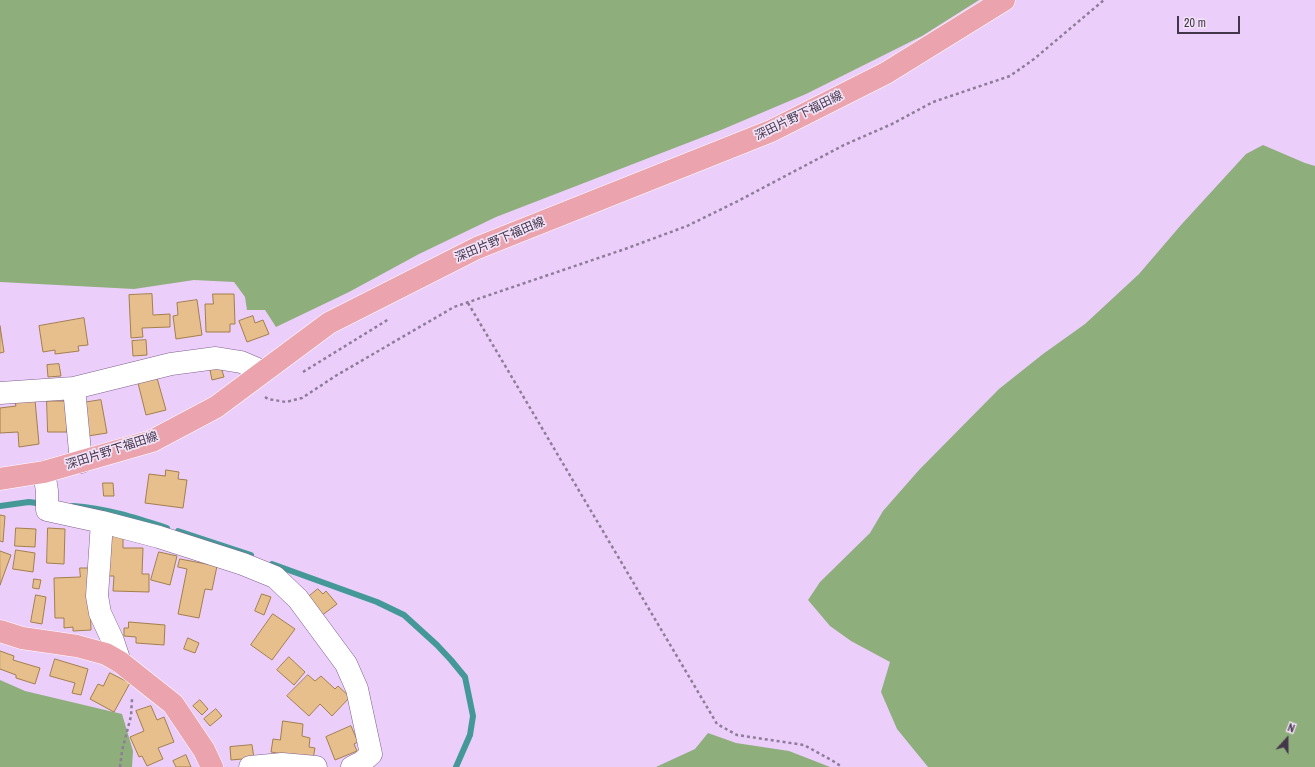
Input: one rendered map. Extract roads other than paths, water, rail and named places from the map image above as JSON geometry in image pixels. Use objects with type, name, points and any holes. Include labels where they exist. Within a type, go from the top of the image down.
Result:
[{"type":"main road","name":"深田片野下福田線","points":[[0,479],[44,472],[152,441],[216,407],[329,323],[477,248],[771,131],[886,73],[1004,0]]},
{"type":"main road","points":[[0,631],[22,638],[77,646],[106,654],[126,666],[173,704],[204,750],[212,767]]},
{"type":"street","points":[[0,393],[74,388],[171,364],[216,358],[241,362],[262,372]]},
{"type":"street","points":[[74,388],[80,462]]},
{"type":"street","points":[[44,472],[47,491],[47,510],[102,522],[158,537],[243,564],[275,577],[298,599],[346,664],[357,689],[371,754],[362,762],[352,767]]},
{"type":"street","points":[[102,522],[97,596],[100,613],[126,666]]},
{"type":"street","points":[[250,767],[282,764],[316,767]]},
{"type":"waterway","points":[[0,506],[29,502],[44,504]]},
{"type":"waterway","points":[[73,506],[109,511],[167,528]]},
{"type":"waterway","points":[[178,531],[251,555]]},
{"type":"waterway","points":[[272,564],[377,602],[404,615],[451,660],[465,677],[473,716],[470,735],[456,767]]}]
